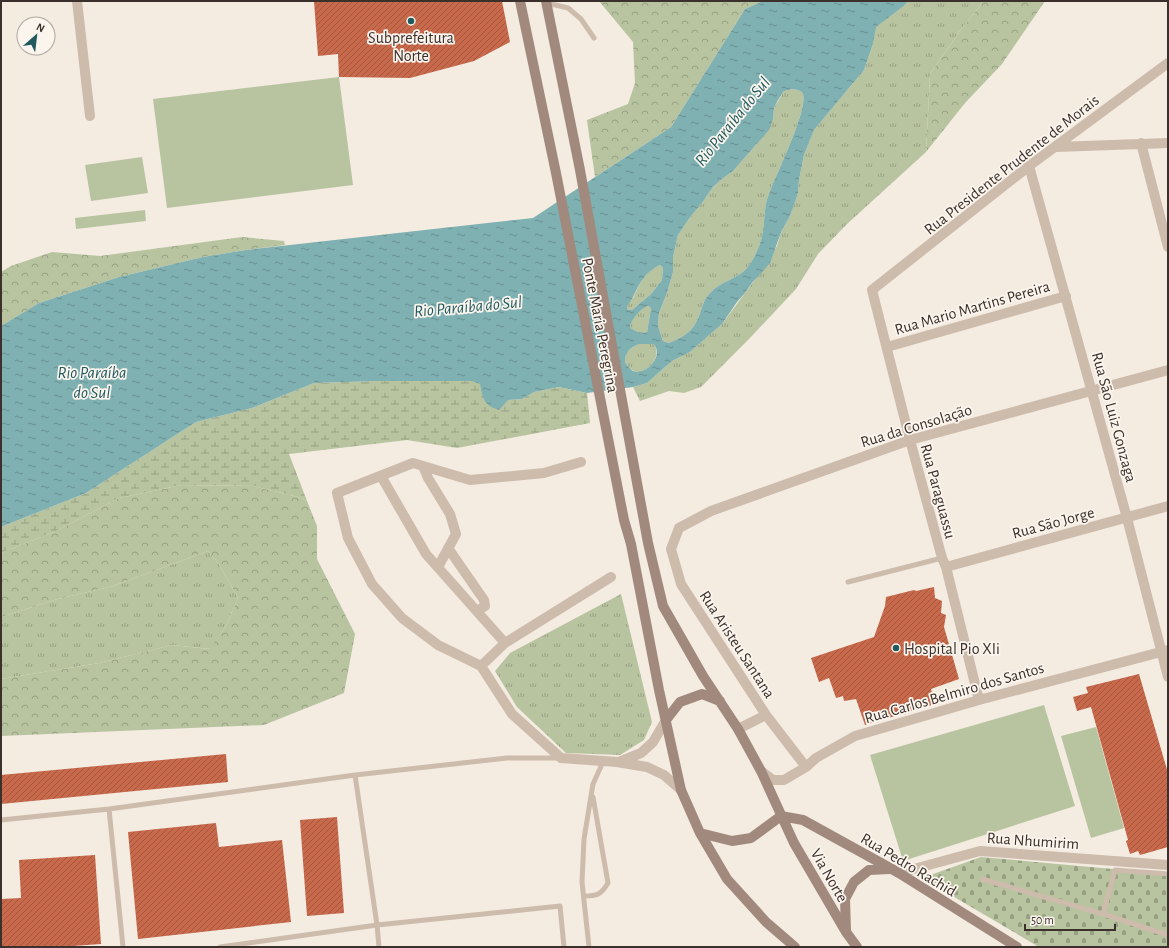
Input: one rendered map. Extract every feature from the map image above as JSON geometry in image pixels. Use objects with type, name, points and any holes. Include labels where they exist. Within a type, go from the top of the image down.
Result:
[{"type":"main road","name":"Ponte Maria Peregrina","points":[[520,1],[556,173],[624,520],[631,544],[681,790],[700,833]]},
{"type":"main road","name":"Ponte Maria Peregrina","points":[[546,2],[580,170],[648,543],[663,606],[703,676],[720,701]]},
{"type":"main road","points":[[666,720],[680,702],[702,694],[720,701]]},
{"type":"main road","name":"Via Norte","points":[[720,701],[738,729],[761,771],[794,843],[846,932],[857,947]]},
{"type":"main road","points":[[700,833],[732,841],[751,838],[781,816]]},
{"type":"main road","name":"Rua Pedro Rachid","points":[[781,816],[803,820],[894,871],[1017,947]]},
{"type":"main road","points":[[700,833],[727,879],[766,922],[795,947]]},
{"type":"main road","points":[[846,932],[845,899],[854,882],[869,870],[894,871]]},
{"type":"street","points":[[77,1],[90,116]]},
{"type":"street","name":"Rua Presidente Prudente de Morais","points":[[872,290],[1029,166],[1168,63]]},
{"type":"street","points":[[1141,143],[1168,247]]},
{"type":"street","points":[[1056,147],[1168,143]]},
{"type":"street","name":"Rua São Luiz Gonzaga","points":[[1029,166],[1165,651],[1168,678]]},
{"type":"street","name":"Rua Paraguassu","points":[[872,290],[979,700]]},
{"type":"street","name":"Rua Mario Martins Pereira","points":[[887,347],[1066,296]]},
{"type":"street","name":"Rua da Consolação","points":[[679,528],[710,511],[910,440],[1168,370]]},
{"type":"street","points":[[581,462],[544,473],[470,480],[413,463],[337,493],[348,538],[372,584],[402,618],[438,645],[481,666],[512,714],[561,758],[617,762],[647,767],[664,775],[681,790]]},
{"type":"street","points":[[423,466],[428,478],[450,514],[456,534],[438,566]]},
{"type":"street","points":[[381,476],[426,554],[505,643]]},
{"type":"street","name":"Rua São Jorge","points":[[944,562],[1127,518],[1168,506]]},
{"type":"street","name":"Rua Aristeu Santana","points":[[679,528],[671,549],[681,584],[766,715],[806,767]]},
{"type":"street","points":[[448,548],[485,603],[484,606],[477,612]]},
{"type":"street","points":[[481,666],[505,643],[611,577]]},
{"type":"street","name":"Rua Carlos Belmiro dos Santos","points":[[761,771],[773,780],[784,780],[806,767],[816,758],[855,736],[979,700],[1165,651]]},
{"type":"street","points":[[738,729],[766,715]]},
{"type":"street","points":[[617,762],[641,753],[652,742],[666,720]]},
{"type":"street","name":"Rua Nhumirim","points":[[894,871],[980,851],[1168,865]]},
{"type":"lane","points":[[546,2],[568,8],[580,19],[594,38]]},
{"type":"lane","points":[[848,582],[944,562]]},
{"type":"lane","points":[[1,820],[109,809],[355,775],[507,758],[561,758]]},
{"type":"lane","points":[[589,947],[582,882],[584,840],[593,784],[603,762]]},
{"type":"lane","points":[[355,775],[379,947]]},
{"type":"lane","points":[[584,896],[596,896],[604,890],[608,883],[592,792]]},
{"type":"lane","points":[[109,809],[123,947]]},
{"type":"lane","points":[[1103,914],[1115,870],[1168,874]]},
{"type":"lane","points":[[982,879],[1103,914],[1168,935]]},
{"type":"lane","points":[[220,947],[377,925],[560,906],[564,947]]},
{"type":"green space","points":[[599,1],[763,1],[745,9],[671,127],[595,177],[587,120],[628,104],[635,83],[633,42]]},
{"type":"green space","points":[[908,1],[984,1],[962,28],[930,74],[926,152],[847,224],[818,254],[796,289],[701,387],[684,393],[669,391],[640,401],[633,387],[647,383],[672,361],[690,352],[722,324],[760,273],[777,246],[782,230],[789,218],[798,193],[804,155],[814,130],[864,70],[873,44],[875,27],[905,5]]},
{"type":"green space","points":[[984,1],[1045,1],[1002,64],[965,103],[926,152],[930,74],[962,28]]},
{"type":"green space","points":[[339,77],[353,185],[167,208],[153,99]]},
{"type":"green space","points":[[793,89],[800,91],[803,94],[801,114],[767,199],[762,237],[755,256],[748,267],[742,272],[719,285],[708,295],[704,301],[697,322],[691,330],[669,343],[663,341],[658,326],[659,313],[673,272],[673,257],[678,235],[713,187],[733,171],[756,145],[773,119],[774,108],[784,91]]},
{"type":"green space","points":[[142,157],[148,193],[91,201],[85,165]]},
{"type":"green space","points":[[145,210],[146,221],[76,229],[75,218]]},
{"type":"green space","points":[[242,237],[284,241],[285,245],[203,257],[119,277],[39,303],[1,326],[1,272],[11,266],[52,252],[100,256]]},
{"type":"green space","points":[[660,265],[663,268],[662,280],[651,294],[632,310],[627,309],[628,304],[646,275]]},
{"type":"green space","points":[[649,305],[651,308],[647,332],[640,333],[630,327],[632,320],[640,311]]},
{"type":"green space","points":[[639,344],[653,344],[656,348],[656,353],[655,358],[649,367],[639,372],[634,371],[625,362],[629,351]]},
{"type":"green space","points":[[472,381],[480,383],[508,400],[522,399],[534,392],[559,387],[587,393],[590,423],[457,448],[407,440],[289,454],[307,501],[298,497],[253,486],[182,485],[119,498],[54,532],[1,553],[1,527],[86,493],[196,422],[252,408],[314,383]]},
{"type":"green space","points":[[182,485],[253,486],[298,497],[307,501],[317,526],[317,559],[355,634],[344,693],[264,725],[1,736],[1,679],[99,663],[172,645],[209,649],[225,628],[238,598],[219,564],[208,551],[113,586],[58,599],[1,617],[1,553],[54,532],[119,498]]},
{"type":"green space","points":[[208,551],[219,564],[238,598],[225,628],[210,649],[172,645],[99,663],[1,679],[1,617],[58,599],[113,586]]},
{"type":"green space","points":[[621,594],[652,722],[644,740],[620,755],[566,753],[517,707],[495,671],[510,653]]},
{"type":"green space","points":[[1044,705],[1075,806],[903,861],[870,755]]},
{"type":"green space","points":[[1096,727],[1124,828],[1091,838],[1061,736]]},
{"type":"green space","points":[[981,857],[1168,874],[1168,947],[1039,947],[922,878]]},
{"type":"water","name":"Rio Paraíba do Sul","points":[[763,1],[908,1],[905,5],[876,27],[873,44],[864,70],[814,130],[804,155],[798,193],[770,263],[737,302],[722,324],[690,352],[672,361],[647,383],[633,387],[587,393],[559,387],[534,392],[522,399],[508,400],[499,410],[487,403],[483,397],[480,384],[472,381],[314,383],[252,408],[196,422],[86,493],[1,527],[1,326],[39,303],[119,277],[203,257],[246,250],[533,218],[671,127],[745,9]],"holes":[[[793,89],[800,91],[803,94],[801,114],[767,198],[761,241],[757,252],[746,269],[719,285],[708,295],[704,301],[697,322],[691,330],[669,343],[663,341],[658,326],[659,313],[673,272],[673,257],[678,235],[713,187],[733,171],[769,130],[773,119],[774,108],[784,91]],[[660,265],[663,268],[662,280],[651,294],[632,310],[627,309],[628,304],[640,283],[647,274]],[[647,306],[651,308],[647,332],[645,333],[636,331],[630,327],[634,318]],[[639,344],[653,344],[656,348],[656,358],[653,363],[644,370],[638,372],[633,371],[625,362],[627,353]]]},
{"type":"building","name":"Subprefeitura Norte","points":[[314,1],[502,1],[510,42],[474,61],[410,78],[339,77],[338,54],[318,56]]},
{"type":"building","name":"Hospital Pio XIi","points":[[934,587],[935,598],[942,601],[941,613],[946,615],[944,627],[959,679],[931,689],[935,704],[865,725],[856,699],[844,701],[843,696],[836,698],[829,678],[819,682],[811,658],[874,637],[885,606],[886,597]]},
{"type":"building","points":[[1139,674],[1168,773],[1168,847],[1140,855],[1138,851],[1130,854],[1126,841],[1128,840],[1091,707],[1077,711],[1073,697],[1088,693],[1086,687]]},
{"type":"building","points":[[226,754],[228,782],[1,804],[1,775]]},
{"type":"building","points":[[337,817],[344,913],[307,916],[300,820]]},
{"type":"building","points":[[216,823],[219,847],[282,840],[291,922],[138,939],[128,832]]},
{"type":"building","points":[[95,855],[101,944],[59,947],[1,947],[1,899],[21,898],[19,860]]},
{"type":"place","name":"Subprefeitura Norte","points":[[411,21]]},
{"type":"place","name":"Hospital Pio XIi","points":[[896,648]]}]
